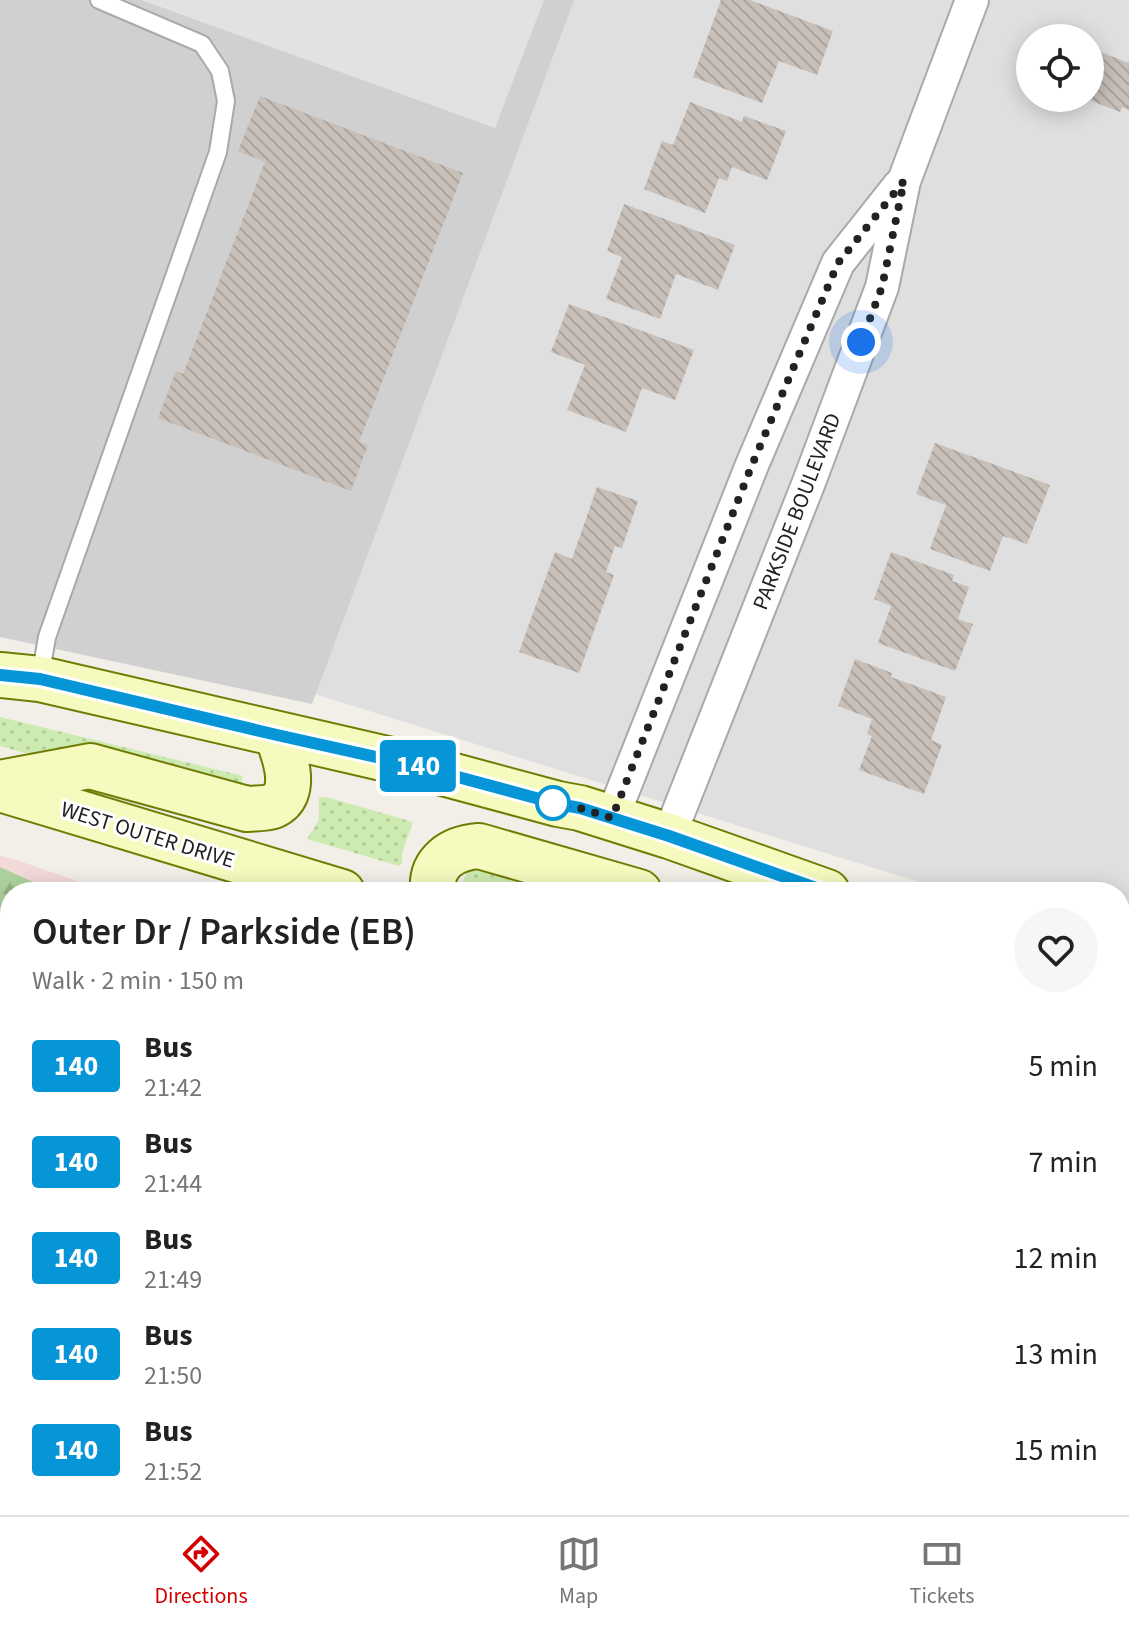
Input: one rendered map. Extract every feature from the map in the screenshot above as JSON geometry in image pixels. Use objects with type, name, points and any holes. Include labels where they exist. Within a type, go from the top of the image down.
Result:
[{"type":"main road","points":[[20,677],[417,766],[580,808],[799,882]]},
{"type":"main road","points":[[0,783],[90,766],[247,809],[273,806],[283,797],[288,781],[285,758],[277,735]]},
{"type":"main road","name":"WEST OUTER DRIVE","points":[[0,789],[309,882]]},
{"type":"main road","points":[[433,882],[437,869],[447,855],[463,847],[479,846],[604,882]]},
{"type":"street","name":"PARKSIDE BOULEVARD","points":[[669,836],[809,482],[882,287],[904,181],[972,0]]},
{"type":"street","name":"PARKSIDE BOULEVARD","points":[[612,818],[752,465],[838,263],[904,181]]},
{"type":"lane","points":[[20,677],[47,637],[218,152],[226,101],[220,71],[202,44],[99,0]]},
{"type":"shaded area","points":[[0,0],[574,0],[312,704],[0,637]]},
{"type":"shaded area","points":[[141,0],[544,0],[495,128]]},
{"type":"shaded area","points":[[570,0],[1129,0],[1129,882],[919,882],[305,691]]},
{"type":"shaded area","points":[[0,856],[80,882],[0,882]]},
{"type":"green space","points":[[0,717],[243,776],[239,793],[132,759],[25,753],[0,746]]},
{"type":"green space","points":[[326,797],[413,822],[402,853],[402,863],[399,866],[307,839],[319,820],[319,798]]},
{"type":"green space","points":[[482,864],[546,882],[462,882],[468,870]]},
{"type":"green space","points":[[0,867],[33,882],[0,882]]},
{"type":"building","points":[[721,0],[750,0],[833,31],[817,75],[779,61],[762,103],[693,77]]},
{"type":"building","points":[[1104,53],[1129,63],[1129,110],[1122,107],[1120,112],[1104,106]]},
{"type":"building","points":[[260,96],[463,173],[359,442],[368,445],[351,491],[158,418],[176,371],[183,374],[265,162],[238,151]]},
{"type":"building","points":[[690,102],[742,122],[744,116],[786,131],[767,180],[732,167],[727,181],[719,178],[705,213],[644,189],[662,141],[673,145]]},
{"type":"building","points":[[624,204],[735,245],[718,290],[676,274],[660,319],[606,299],[622,257],[607,251]]},
{"type":"building","points":[[569,304],[694,350],[675,400],[642,388],[626,432],[567,410],[585,365],[551,352]]},
{"type":"building","points":[[935,443],[1050,485],[1027,544],[1003,536],[990,571],[930,549],[946,505],[916,494]]},
{"type":"building","points":[[597,487],[638,501],[622,548],[615,546],[606,572],[614,575],[579,673],[519,652],[555,552],[572,559]]},
{"type":"building","points":[[891,552],[954,575],[952,581],[969,587],[958,619],[973,624],[955,671],[878,643],[891,606],[874,599]]},
{"type":"building","points":[[855,659],[892,673],[891,677],[946,697],[931,740],[942,745],[924,794],[859,770],[872,736],[867,734],[872,719],[838,706]]},
{"type":"bus line","name":"140","points":[[0,675],[40,679],[417,766],[580,808],[799,882]]},
{"type":"route","points":[[553,803],[612,818],[752,465],[838,263],[904,181],[882,287],[861,342]]}]
